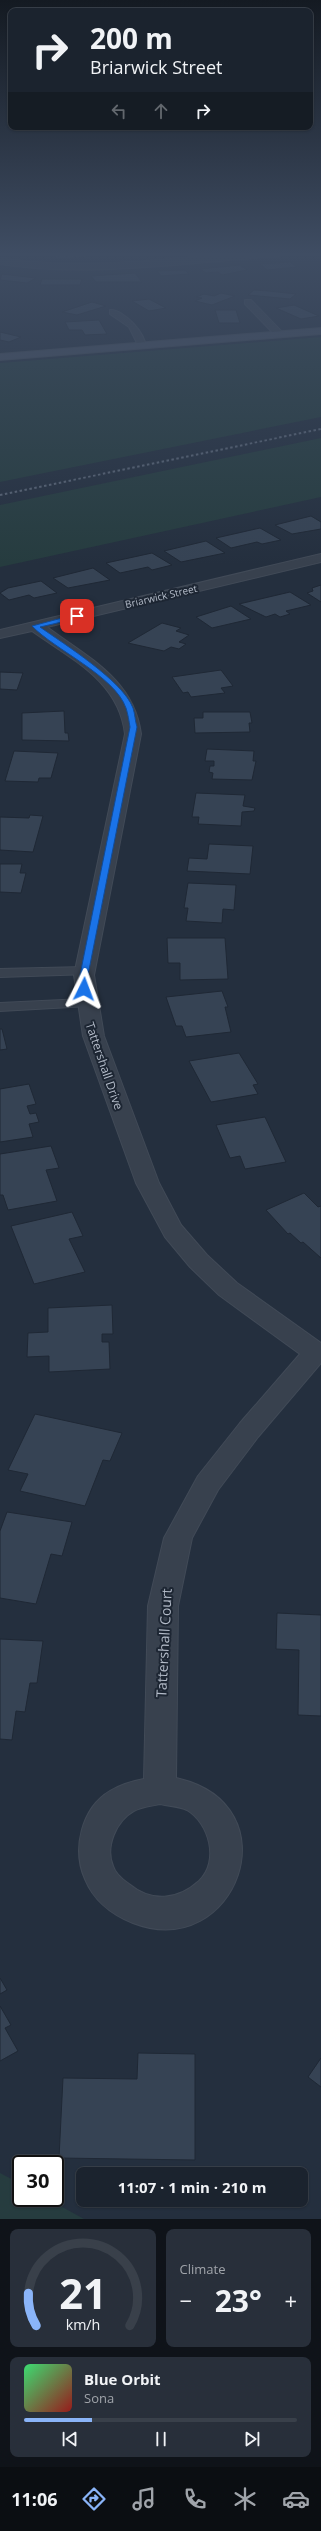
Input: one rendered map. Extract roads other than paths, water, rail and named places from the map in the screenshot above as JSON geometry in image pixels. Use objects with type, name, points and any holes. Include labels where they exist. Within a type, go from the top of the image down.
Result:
[{"type":"street","name":"Briarwick Street","points":[[0,634],[321,558]]},
{"type":"street","name":"Tattershall Drive","points":[[35,626],[105,678],[122,696],[132,715],[133,734],[85,971],[84,1003],[90,1028],[108,1083],[159,1209],[173,1231],[212,1274],[271,1322],[319,1353]]},
{"type":"street","name":"Tattershall Court","points":[[160,1790],[163,1606],[178,1538],[208,1483],[248,1430],[319,1353]]},
{"type":"lane","points":[[0,973],[85,971]]},
{"type":"lane","points":[[0,1007],[84,1003]]},
{"type":"railway","points":[[0,495],[321,429]]}]
